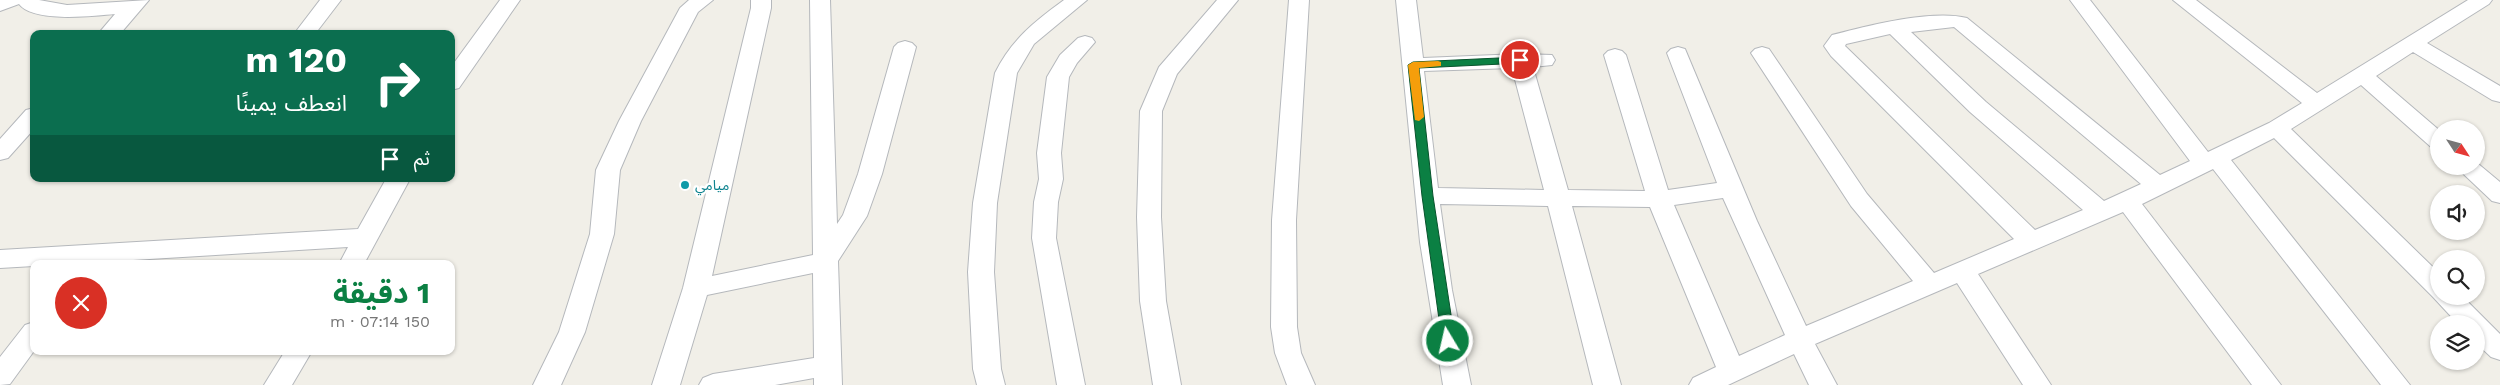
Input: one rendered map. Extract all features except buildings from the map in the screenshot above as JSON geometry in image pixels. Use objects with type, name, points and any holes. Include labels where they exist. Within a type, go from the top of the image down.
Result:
[{"type":"street","points":[[0,5],[12,0]]},
{"type":"street","points":[[27,0],[28,3],[38,7],[74,13],[137,2]]},
{"type":"street","points":[[307,30],[331,0]]},
{"type":"street","points":[[455,77],[510,0]]},
{"type":"street","points":[[547,385],[572,332],[602,234],[608,170],[630,121],[690,8],[703,0]]},
{"type":"street","points":[[666,385],[696,288],[761,8],[761,0]]},
{"type":"street","points":[[713,385],[828,375],[824,262],[820,0]]},
{"type":"street","points":[[991,385],[987,370],[981,272],[985,202],[1006,73],[1014,54],[1033,32],[1077,0]]},
{"type":"street","points":[[1168,385],[1153,301],[1149,217],[1151,111],[1167,72],[1228,0]]},
{"type":"street","points":[[1299,0],[1284,220],[1284,327],[1288,353],[1301,385]]},
{"type":"street","points":[[1406,0],[1427,196],[1442,301],[1457,385]]},
{"type":"street","points":[[2080,0],[2396,385]]},
{"type":"street","points":[[2183,0],[2317,104]]},
{"type":"street","points":[[1703,385],[1799,340],[2127,201],[2277,128],[2482,0]]},
{"type":"street","points":[[112,30],[137,2]]},
{"type":"street","points":[[2031,241],[1834,46],[1839,39],[1894,27],[1954,20],[1960,22],[2158,186]]},
{"type":"street","points":[[1894,27],[1978,107],[2101,212]]},
{"type":"street","points":[[1071,385],[1044,238],[1046,202],[1051,179],[1049,153],[1058,77],[1068,60],[1085,42]]},
{"type":"street","points":[[2412,43],[2500,95]]},
{"type":"street","points":[[696,288],[824,262],[855,216],[870,174],[905,47]]},
{"type":"street","points":[[1762,53],[1859,200],[1929,284]]},
{"type":"street","points":[[1678,54],[1730,189],[1799,340],[1823,385]]},
{"type":"street","points":[[1615,55],[1659,199],[1732,372]]},
{"type":"street","points":[[1520,60],[1607,385]]},
{"type":"street","points":[[1413,65],[1544,60]]},
{"type":"street","points":[[2363,76],[2430,134]]},
{"type":"street","points":[[0,153],[30,122]]},
{"type":"street","points":[[2277,128],[2430,280]]},
{"type":"street","points":[[2476,175],[2500,196]]},
{"type":"street","points":[[353,260],[396,182]]},
{"type":"street","points":[[1427,196],[1558,200],[1659,199],[1730,189]]},
{"type":"street","points":[[2127,201],[2267,385]]},
{"type":"street","points":[[0,259],[88,260],[367,237]]},
{"type":"street","points":[[1962,270],[2036,385]]},
{"type":"street","points":[[2455,305],[2465,315]]},
{"type":"street","points":[[2485,335],[2500,350]]},
{"type":"street","points":[[0,377],[30,337]]},
{"type":"street","points":[[278,385],[297,355]]},
{"type":"slow traffic","points":[[1419,117],[1413,65],[1438,64]]},
{"type":"place","name":"ميامي","points":[[685,185]]},
{"type":"route","points":[[1448,341],[1427,196],[1413,65],[1520,60]]}]
